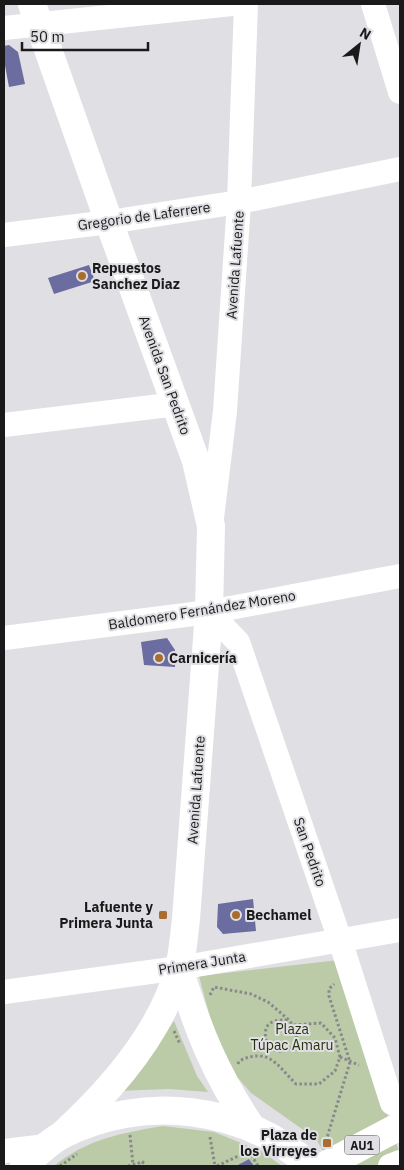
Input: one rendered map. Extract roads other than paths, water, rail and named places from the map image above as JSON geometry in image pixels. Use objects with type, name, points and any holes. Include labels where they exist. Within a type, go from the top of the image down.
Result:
[{"type":"main road","name":"Avenida San Pedrito","points":[[36,14],[196,461],[211,526],[209,612]]},
{"type":"main road","name":"Avenida Lafuente","points":[[209,612],[186,919],[179,968],[184,1023],[218,1074],[247,1142]]},
{"type":"main road","name":"Avenida Lafuente","points":[[24,1166],[62,1150],[136,1053],[159,1015],[179,968]]},
{"type":"main road","points":[[62,1150],[100,1121],[140,1112],[178,1110],[216,1116],[247,1142],[282,1144],[319,1160]]},
{"type":"main road","name":"AU1","points":[[319,1160],[396,1114]]},
{"type":"street","points":[[4,28],[36,14],[232,4]]},
{"type":"street","name":"Avenida Lafuente","points":[[211,526],[225,411],[239,202],[246,4]]},
{"type":"street","points":[[373,4],[400,92]]},
{"type":"street","name":"Gregorio de Laferrere","points":[[4,235],[109,222],[239,202],[400,169]]},
{"type":"street","points":[[4,424],[176,404]]},
{"type":"street","name":"Baldomero Fernández Moreno","points":[[4,638],[209,612],[400,576]]},
{"type":"street","name":"San Pedrito","points":[[209,612],[238,642],[340,940],[396,1114]]},
{"type":"street","name":"Primera Junta","points":[[4,992],[179,968],[400,930]]},
{"type":"street","points":[[4,1151],[62,1150]]},
{"type":"street","points":[[390,1166],[400,1162]]},
{"type":"place","name":"Repuestos Sanchez Diaz","points":[[82,276]]},
{"type":"place","name":"Carnicería","points":[[159,658]]},
{"type":"place","name":"Lafuente y Primera Junta","points":[[163,915]]},
{"type":"place","name":"Bechamel","points":[[236,915]]},
{"type":"place","name":"Plaza de los Virreyes","points":[[327,1143]]},
{"type":"park label","name":"Plaza Túpac Amaru","points":[[292,1038]]}]
